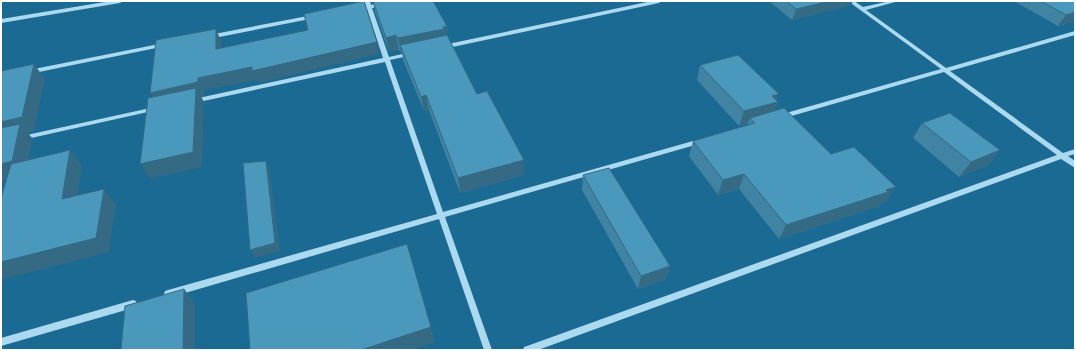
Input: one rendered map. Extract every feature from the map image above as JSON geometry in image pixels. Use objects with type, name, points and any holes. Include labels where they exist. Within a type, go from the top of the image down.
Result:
[{"type":"street","points":[[1,21],[120,1]]},
{"type":"street","points":[[347,11],[368,4],[396,1]]},
{"type":"street","points":[[433,49],[660,1]]},
{"type":"street","points":[[851,1],[1075,165]]},
{"type":"street","points":[[863,9],[896,1]]},
{"type":"street","points":[[368,4],[488,350]]},
{"type":"street","points":[[200,38],[318,16]]},
{"type":"street","points":[[770,121],[1075,33]]},
{"type":"street","points":[[24,73],[170,44]]},
{"type":"street","points":[[186,102],[417,53]]},
{"type":"street","points":[[16,139],[163,107]]},
{"type":"street","points":[[160,296],[709,138]]},
{"type":"street","points":[[527,350],[1075,150]]},
{"type":"street","points":[[1,342],[138,302]]},
{"type":"building","points":[[364,1],[377,42],[252,71],[252,67],[198,78],[198,82],[150,93],[156,40],[216,29],[216,49],[308,30],[304,14]]},
{"type":"building","points":[[373,1],[433,1],[447,26],[443,27],[444,29],[398,38],[396,35],[386,38]]},
{"type":"building","points":[[786,1],[830,1],[796,9]]},
{"type":"building","points":[[1041,1],[1075,1],[1075,12],[1066,15]]},
{"type":"building","points":[[447,35],[477,94],[487,91],[524,160],[458,178],[426,95],[421,97],[400,45]]},
{"type":"building","points":[[738,55],[779,94],[772,96],[778,102],[744,111],[700,65]]},
{"type":"building","points":[[34,64],[22,117],[1,122],[1,71]]},
{"type":"building","points":[[196,88],[193,152],[140,164],[148,98]]},
{"type":"building","points":[[784,108],[831,154],[854,147],[896,187],[886,190],[888,192],[786,225],[744,174],[723,180],[693,141],[755,123],[750,118]]},
{"type":"building","points":[[950,113],[1000,150],[971,162],[922,123]]},
{"type":"building","points":[[20,124],[12,161],[1,164],[1,128]]},
{"type":"building","points":[[70,150],[62,199],[104,189],[96,238],[1,262],[1,198],[11,164]]},
{"type":"building","points":[[266,161],[275,243],[250,250],[243,163]]},
{"type":"building","points":[[609,168],[670,266],[641,276],[583,175]]},
{"type":"building","points":[[407,244],[431,327],[361,350],[250,350],[246,293]]},
{"type":"building","points":[[184,289],[183,350],[121,350],[125,306]]}]
